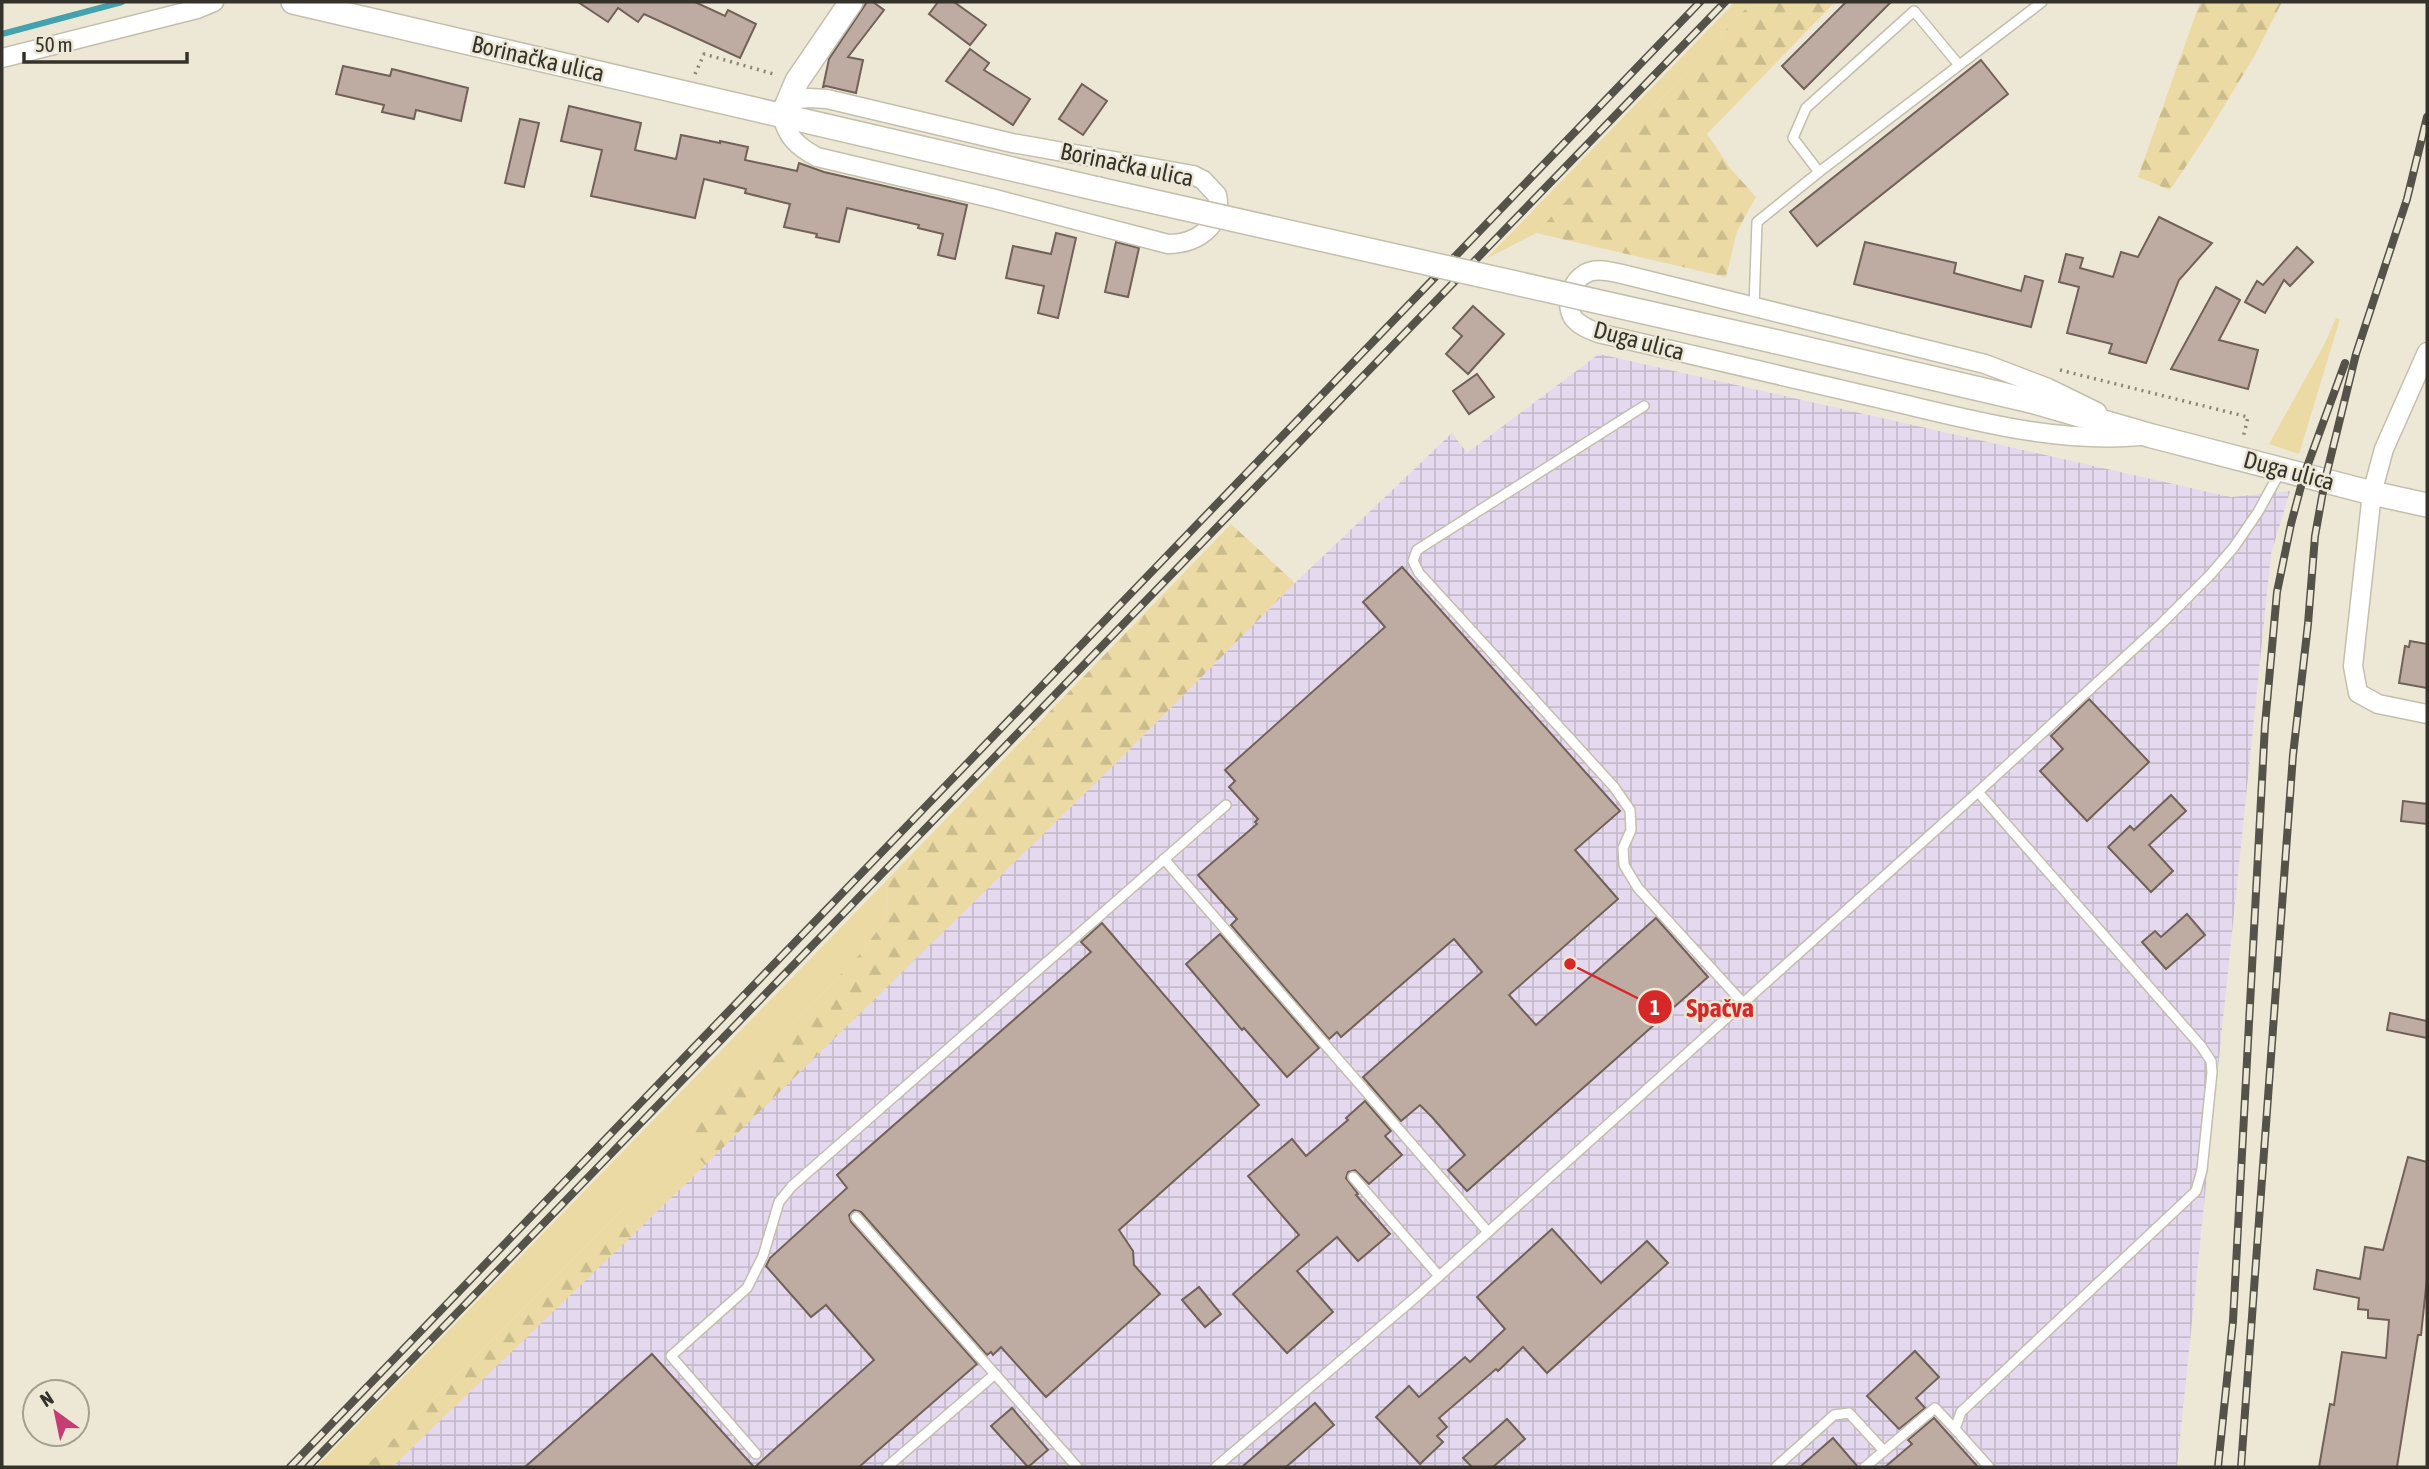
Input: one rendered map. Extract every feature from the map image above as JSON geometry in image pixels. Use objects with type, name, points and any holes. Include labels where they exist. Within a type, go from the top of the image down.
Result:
[{"type":"street","points":[[2,58],[197,9],[214,2]]},
{"type":"street","name":"Borinačka ulica","points":[[293,2],[785,108],[1098,189],[1773,341]]},
{"type":"street","points":[[785,108],[804,69],[850,2]]},
{"type":"street","name":"Borinačka ulica","points":[[808,98],[827,99],[1012,143],[1193,174],[1217,195],[1217,213],[1212,225],[1193,240],[1182,244],[1168,244],[991,198],[817,158],[795,143],[785,130],[785,108],[808,98]]},
{"type":"street","name":"Duga ulica","points":[[2129,429],[2048,388],[1986,364],[1622,274],[1600,270],[1587,272],[1573,287],[1569,300],[1570,312],[1575,321],[1598,333],[1707,360],[2024,430],[2081,438],[2152,436]]},
{"type":"street","name":"Duga ulica","points":[[1773,341],[2031,401],[2152,436],[2427,505]]},
{"type":"street","points":[[2427,352],[2384,449],[2372,493],[2353,666],[2358,693],[2378,704],[2427,714]]},
{"type":"lane","points":[[1754,307],[1757,295],[1758,222],[1819,172],[2042,2]]},
{"type":"lane","points":[[1819,172],[1793,138],[1806,108],[1914,11],[1959,65]]},
{"type":"lane","points":[[1644,406],[1417,550],[1413,561],[1419,573],[1614,787],[1630,810],[1631,830],[1623,848],[1624,865],[1638,888],[1743,1003]]},
{"type":"lane","points":[[1216,1467],[1439,1276],[2161,624],[2234,547],[2282,468]]},
{"type":"lane","points":[[1955,1429],[1961,1412],[2196,1191],[2202,1170],[2212,1072],[2211,1060],[2201,1046],[1978,792]]},
{"type":"lane","points":[[756,1454],[671,1356],[747,1288],[763,1256],[779,1202],[792,1186],[1226,805]]},
{"type":"lane","points":[[1164,859],[1488,1232]]},
{"type":"lane","points":[[1353,1177],[1439,1276]]},
{"type":"lane","points":[[856,1217],[1077,1467]]},
{"type":"lane","points":[[887,1467],[995,1374]]},
{"type":"lane","points":[[1866,1467],[1935,1408],[1989,1467]]},
{"type":"lane","points":[[1776,1467],[1834,1415],[1842,1412],[1849,1413],[1884,1451]]},
{"type":"shaded area","points":[[1599,354],[2231,497],[2290,491],[2271,554],[2177,1467],[392,1467],[1116,763],[1295,583],[1452,433],[1467,453]]},
{"type":"green space","points":[[1735,2],[1752,2],[1536,233],[1486,259]]},
{"type":"green space","points":[[1752,2],[1835,2],[1707,134],[1730,168],[1756,197],[1737,231],[1726,277],[1536,233]]},
{"type":"green space","points":[[2200,2],[2282,2],[2255,55],[2170,190],[2138,177]]},
{"type":"green space","points":[[2336,318],[2340,319],[2299,454],[2269,444],[2324,345]]},
{"type":"green space","points":[[1231,524],[1295,583],[1116,763],[705,1165],[683,1140],[859,955],[887,918],[886,881]]},
{"type":"green space","points":[[886,881],[887,918],[859,955],[683,1140],[705,1165],[640,1228],[623,1209],[365,1467],[316,1467]]},
{"type":"green space","points":[[623,1209],[640,1228],[392,1467],[365,1467]]},
{"type":"building","points":[[578,2],[695,2],[725,16],[728,10],[756,24],[740,58],[644,14],[638,22],[618,8],[608,22]]},
{"type":"building","points":[[867,2],[873,2],[884,10],[848,57],[863,60],[856,93],[823,87],[829,59]]},
{"type":"building","points":[[938,2],[954,2],[986,25],[970,45],[929,14]]},
{"type":"building","points":[[1846,2],[1891,2],[1804,89],[1782,66]]},
{"type":"building","points":[[970,49],[989,63],[984,70],[1030,99],[1013,125],[946,81]]},
{"type":"building","points":[[1981,60],[2008,94],[1817,246],[1790,212]]},
{"type":"building","points":[[343,66],[390,76],[392,69],[468,88],[461,121],[416,110],[414,119],[382,112],[384,105],[336,94]]},
{"type":"building","points":[[1082,84],[1107,101],[1083,135],[1059,119]]},
{"type":"building","points":[[569,106],[641,123],[635,150],[676,159],[681,135],[720,141],[748,147],[745,160],[797,171],[799,163],[824,172],[967,205],[955,259],[938,255],[943,234],[918,228],[919,225],[847,208],[839,242],[784,227],[790,204],[745,193],[746,189],[704,179],[695,218],[591,196],[602,150],[561,141]]},
{"type":"building","points":[[520,119],[539,123],[524,187],[505,183]]},
{"type":"building","points":[[2159,217],[2212,243],[2179,280],[2146,363],[2109,353],[2112,344],[2067,333],[2079,287],[2059,282],[2066,254],[2083,258],[2080,268],[2113,277],[2121,252],[2138,257]]},
{"type":"building","points":[[1056,233],[1076,238],[1058,318],[1038,313],[1044,286],[1006,278],[1013,246],[1051,254]]},
{"type":"building","points":[[1116,242],[1139,248],[1128,297],[1105,292]]},
{"type":"building","points":[[1865,242],[1956,263],[1954,273],[2021,291],[2025,276],[2043,281],[2031,327],[1854,284]]},
{"type":"building","points":[[2297,247],[2313,262],[2290,286],[2284,280],[2265,313],[2245,302],[2257,281],[2263,285]]},
{"type":"building","points":[[2216,287],[2240,300],[2219,340],[2258,350],[2248,389],[2171,369]]},
{"type":"building","points":[[1473,306],[1504,334],[1468,374],[1446,354],[1462,336],[1453,328]]},
{"type":"building","points":[[1477,374],[1494,397],[1469,414],[1453,391]]},
{"type":"building","points":[[1402,567],[1620,811],[1575,850],[1618,899],[1509,995],[1536,1025],[1656,918],[1708,977],[1467,1191],[1448,1170],[1465,1155],[1432,1117],[1420,1105],[1401,1121],[1363,1077],[1482,972],[1454,939],[1341,1037],[1337,1032],[1329,1039],[1231,925],[1237,919],[1198,875],[1257,824],[1255,822],[1258,819],[1229,787],[1235,781],[1225,770],[1385,627],[1363,602]]},
{"type":"building","points":[[2410,641],[2427,644],[2427,688],[2399,683],[2405,646],[2409,647]]},
{"type":"building","points":[[2089,699],[2149,762],[2087,821],[2040,771],[2063,749],[2051,736]]},
{"type":"building","points":[[2171,795],[2186,811],[2149,845],[2173,871],[2151,892],[2108,847],[2130,826],[2134,830]]},
{"type":"building","points":[[2403,801],[2427,804],[2427,824],[2401,821]]},
{"type":"building","points":[[2187,914],[2205,935],[2166,969],[2142,942],[2155,931],[2161,937]]},
{"type":"building","points":[[1102,923],[1259,1105],[1119,1230],[1133,1251],[1134,1265],[1160,1294],[1046,1397],[1001,1347],[993,1355],[991,1352],[987,1355],[861,1212],[854,1210],[849,1215],[851,1222],[977,1364],[859,1467],[755,1467],[874,1360],[826,1305],[811,1317],[766,1266],[770,1258],[847,1188],[837,1175],[1091,952],[1081,942]]},
{"type":"building","points":[[1220,934],[1319,1048],[1287,1077],[1244,1028],[1242,1030],[1186,964]]},
{"type":"building","points":[[2390,1013],[2427,1021],[2427,1038],[2387,1030]]},
{"type":"building","points":[[1365,1101],[1391,1131],[1385,1136],[1402,1155],[1369,1184],[1355,1170],[1348,1172],[1346,1178],[1358,1194],[1356,1195],[1390,1234],[1358,1261],[1337,1237],[1297,1271],[1333,1312],[1287,1353],[1233,1294],[1299,1235],[1248,1176],[1292,1139],[1306,1156],[1348,1120],[1346,1118]]},
{"type":"building","points":[[2408,1157],[2427,1162],[2427,1278],[2421,1335],[2418,1335],[2397,1467],[2319,1467],[2330,1404],[2334,1405],[2342,1352],[2386,1358],[2389,1320],[2368,1318],[2368,1310],[2358,1309],[2359,1298],[2314,1289],[2317,1270],[2360,1279],[2365,1247],[2383,1250]]},
{"type":"building","points":[[1552,1229],[1601,1283],[1647,1241],[1668,1263],[1547,1373],[1523,1347],[1498,1371],[1496,1369],[1439,1418],[1447,1427],[1437,1436],[1443,1442],[1420,1464],[1376,1417],[1409,1386],[1419,1397],[1465,1357],[1470,1362],[1505,1329],[1477,1297]]},
{"type":"building","points":[[1199,1287],[1221,1314],[1205,1327],[1182,1300]]},
{"type":"building","points":[[1915,1351],[1939,1377],[1916,1398],[1925,1408],[1899,1429],[1867,1396]]},
{"type":"building","points":[[652,1354],[754,1467],[525,1467]]},
{"type":"building","points":[[1315,1403],[1334,1425],[1286,1467],[1242,1467]]},
{"type":"building","points":[[1012,1408],[1048,1450],[1028,1467],[991,1426]]},
{"type":"building","points":[[1934,1418],[1978,1467],[1885,1467],[1912,1444],[1908,1440]]},
{"type":"building","points":[[1507,1419],[1525,1439],[1493,1467],[1472,1467],[1463,1458]]},
{"type":"building","points":[[1833,1438],[1858,1467],[1800,1467]]},
{"type":"waterway","points":[[2,34],[122,2]]},
{"type":"railway","points":[[290,1467],[1700,2]]},
{"type":"railway","points":[[308,1467],[1725,2]]},
{"type":"railway","points":[[2241,1467],[2293,755],[2315,536],[2325,480],[2356,354],[2407,199],[2427,117]]},
{"type":"railway","points":[[2218,1467],[2233,1321],[2265,725],[2277,592],[2304,475],[2345,363]]},
{"type":"place","name":"Spačva","points":[[1570,964]]}]
